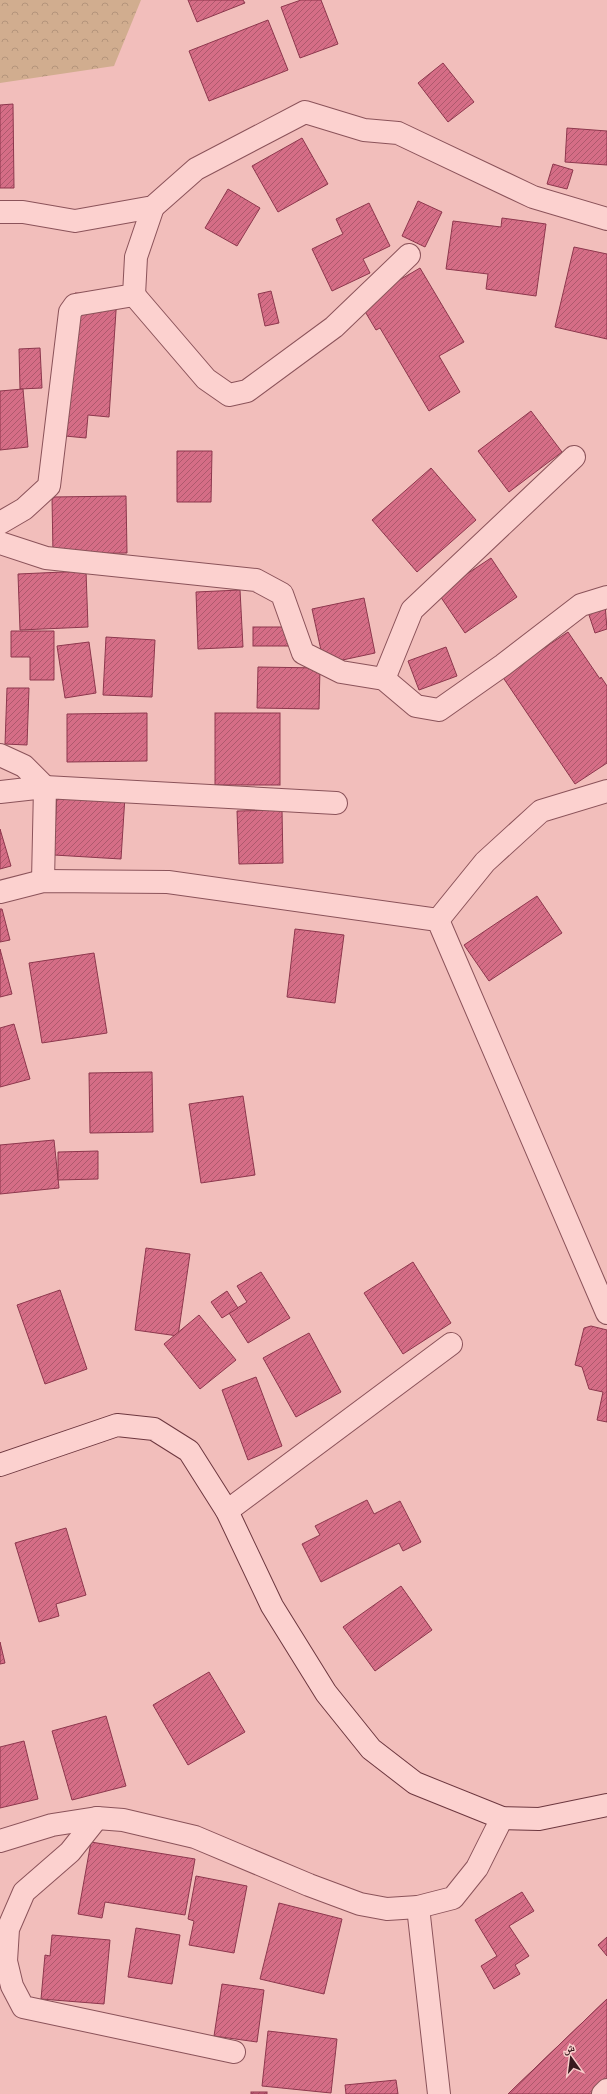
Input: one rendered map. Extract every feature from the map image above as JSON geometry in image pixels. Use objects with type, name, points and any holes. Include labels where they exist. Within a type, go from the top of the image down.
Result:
[{"type":"street","points":[[408,254],[334,327],[247,392],[229,395],[206,379],[134,295],[136,257],[153,207],[196,169],[305,112],[364,130],[398,133],[533,197],[607,219]]},
{"type":"street","points":[[0,212],[23,212],[75,221],[153,207]]},
{"type":"street","points":[[0,523],[24,509],[49,486],[70,312],[75,305],[134,295]]},
{"type":"street","points":[[384,679],[412,610],[574,457]]},
{"type":"street","points":[[0,543],[46,558],[256,580],[282,594],[303,653],[341,672],[384,679],[416,706],[439,710],[503,665],[581,605],[607,596]]},
{"type":"street","points":[[0,755],[24,766],[45,787],[43,881]]},
{"type":"street","points":[[0,792],[45,787],[336,803]]},
{"type":"street","points":[[438,920],[486,862],[542,811],[607,791]]},
{"type":"street","points":[[0,892],[43,881],[168,882],[438,920]]},
{"type":"street","points":[[438,920],[607,1313]]},
{"type":"street","points":[[227,1511],[451,1344]]},
{"type":"street","points":[[0,1465],[117,1425],[154,1429],[189,1451],[227,1511],[272,1606],[326,1693],[371,1749],[415,1783],[502,1818],[539,1819],[607,1805]]},
{"type":"street","points":[[0,1840],[52,1825],[97,1818],[123,1820],[195,1837],[309,1885],[360,1904],[388,1909],[418,1907],[453,1898],[477,1868],[502,1818]]},
{"type":"street","points":[[97,1818],[70,1852],[24,1892],[8,1929],[6,1962],[12,1986],[23,2007],[234,2052]]},
{"type":"street","points":[[418,1907],[439,2094]]},
{"type":"street","points":[[603,2094],[607,2090]]},
{"type":"green space","points":[[0,0],[141,0],[114,66],[0,83]]},
{"type":"building","points":[[188,0],[243,0],[245,3],[197,22]]},
{"type":"building","points":[[301,0],[321,0],[338,44],[300,58],[281,7]]},
{"type":"building","points":[[268,20],[288,70],[209,101],[189,51]]},
{"type":"building","points":[[443,63],[474,102],[448,122],[418,83]]},
{"type":"building","points":[[13,104],[14,188],[0,188],[0,105]]},
{"type":"building","points":[[567,128],[607,131],[607,165],[565,162]]},
{"type":"building","points":[[302,138],[328,184],[278,212],[252,166]]},
{"type":"building","points":[[553,164],[573,170],[567,189],[547,184]]},
{"type":"building","points":[[228,189],[260,208],[237,246],[205,228]]},
{"type":"building","points":[[418,201],[442,212],[425,247],[402,236]]},
{"type":"building","points":[[369,203],[390,246],[363,259],[370,273],[332,291],[312,249],[343,234],[336,219]]},
{"type":"building","points":[[502,218],[546,224],[536,296],[486,289],[488,274],[446,269],[453,221],[501,227]]},
{"type":"building","points":[[574,247],[607,254],[607,339],[555,327]]},
{"type":"building","points":[[420,268],[464,342],[439,356],[460,392],[429,411],[380,328],[376,330],[360,303]]},
{"type":"building","points":[[271,291],[279,323],[265,326],[258,294]]},
{"type":"building","points":[[75,293],[117,296],[109,417],[88,415],[86,438],[65,436]]},
{"type":"building","points":[[40,348],[42,388],[20,389],[19,349]]},
{"type":"building","points":[[23,389],[28,447],[0,450],[0,391]]},
{"type":"building","points":[[531,411],[562,452],[509,492],[478,451]]},
{"type":"building","points":[[177,451],[212,451],[211,502],[177,502]]},
{"type":"building","points":[[431,468],[476,520],[417,572],[372,520]]},
{"type":"building","points":[[126,496],[127,553],[53,554],[52,497]]},
{"type":"building","points":[[491,558],[517,597],[465,633],[438,593]]},
{"type":"building","points":[[86,571],[88,627],[20,630],[18,574]]},
{"type":"building","points":[[240,590],[243,647],[198,649],[196,592]]},
{"type":"building","points":[[364,598],[375,653],[324,664],[312,609]]},
{"type":"building","points":[[605,604],[607,629],[595,633],[587,609]]},
{"type":"building","points":[[253,627],[290,627],[290,646],[253,646]]},
{"type":"building","points":[[11,631],[54,631],[54,680],[30,680],[30,657],[11,657]]},
{"type":"building","points":[[568,632],[600,679],[601,677],[607,686],[607,763],[575,784],[502,676]]},
{"type":"building","points":[[106,637],[155,640],[152,697],[103,695]]},
{"type":"building","points":[[89,642],[96,693],[65,698],[57,646]]},
{"type":"building","points":[[446,647],[457,676],[419,690],[408,661]]},
{"type":"building","points":[[258,667],[320,668],[319,709],[257,708]]},
{"type":"building","points":[[7,688],[29,688],[27,745],[5,744]]},
{"type":"building","points":[[147,713],[147,761],[67,762],[67,714]]},
{"type":"building","points":[[215,713],[280,713],[280,785],[215,785]]},
{"type":"building","points":[[57,792],[125,796],[121,859],[54,855]]},
{"type":"building","points":[[282,810],[283,863],[239,864],[237,811]]},
{"type":"building","points":[[0,829],[11,866],[0,869]]},
{"type":"building","points":[[537,896],[562,933],[489,981],[464,945]]},
{"type":"building","points":[[0,909],[2,909],[10,940],[0,942]]},
{"type":"building","points":[[295,929],[344,935],[335,1003],[287,997]]},
{"type":"building","points":[[0,949],[12,994],[0,997]]},
{"type":"building","points":[[94,953],[107,1033],[42,1043],[29,963]]},
{"type":"building","points":[[14,1024],[30,1079],[0,1087],[0,1028]]},
{"type":"building","points":[[152,1072],[153,1132],[90,1133],[89,1073]]},
{"type":"building","points":[[243,1096],[255,1175],[201,1183],[189,1104]]},
{"type":"building","points":[[54,1140],[59,1188],[0,1194],[0,1145]]},
{"type":"building","points":[[98,1151],[98,1179],[58,1180],[58,1152]]},
{"type":"building","points":[[146,1248],[190,1254],[178,1336],[135,1330]]},
{"type":"building","points":[[413,1262],[451,1323],[403,1354],[364,1293]]},
{"type":"building","points":[[261,1272],[290,1318],[248,1343],[229,1313],[247,1302],[237,1286]]},
{"type":"building","points":[[60,1290],[87,1369],[45,1384],[17,1305]]},
{"type":"building","points":[[227,1291],[238,1308],[222,1318],[211,1302]]},
{"type":"building","points":[[199,1315],[236,1360],[200,1389],[164,1344]]},
{"type":"building","points":[[591,1326],[607,1330],[607,1422],[597,1420],[603,1392],[589,1389],[582,1367],[575,1365],[584,1328]]},
{"type":"building","points":[[309,1333],[341,1392],[296,1417],[263,1358]]},
{"type":"building","points":[[256,1377],[282,1446],[248,1460],[222,1390]]},
{"type":"building","points":[[367,1500],[374,1514],[400,1501],[421,1542],[403,1551],[399,1543],[321,1582],[302,1544],[320,1535],[315,1526]]},
{"type":"building","points":[[66,1528],[86,1595],[56,1604],[59,1616],[39,1622],[15,1543]]},
{"type":"building","points":[[401,1586],[432,1630],[375,1671],[343,1627]]},
{"type":"building","points":[[0,1642],[5,1663],[0,1664]]},
{"type":"building","points":[[209,1672],[245,1732],[188,1765],[153,1705]]},
{"type":"building","points":[[106,1716],[126,1786],[72,1800],[52,1731]]},
{"type":"building","points":[[24,1741],[38,1799],[0,1808],[0,1747]]},
{"type":"building","points":[[91,1842],[195,1859],[185,1915],[105,1902],[102,1918],[78,1914]]},
{"type":"building","points":[[196,1876],[247,1886],[234,1953],[189,1945],[194,1921],[188,1919]]},
{"type":"building","points":[[522,1892],[534,1911],[509,1926],[529,1956],[515,1965],[520,1974],[494,1989],[481,1966],[497,1956],[475,1920]]},
{"type":"building","points":[[279,1903],[342,1919],[324,1994],[260,1979]]},
{"type":"building","points":[[136,1928],[180,1935],[172,1984],[128,1977]]},
{"type":"building","points":[[52,1935],[110,1940],[104,2004],[41,1999],[45,1955],[50,1956]]},
{"type":"building","points":[[607,1937],[607,1956],[598,1945]]},
{"type":"building","points":[[222,1984],[264,1990],[257,2042],[214,2036]]},
{"type":"building","points":[[607,1999],[607,2094],[508,2094]]},
{"type":"building","points":[[607,1999],[607,2094],[508,2094]]},
{"type":"building","points":[[268,2031],[337,2039],[331,2093],[262,2086]]},
{"type":"building","points":[[396,2080],[398,2094],[346,2094],[345,2085]]},
{"type":"building","points":[[251,2092],[267,2092],[267,2094],[251,2094]]}]
